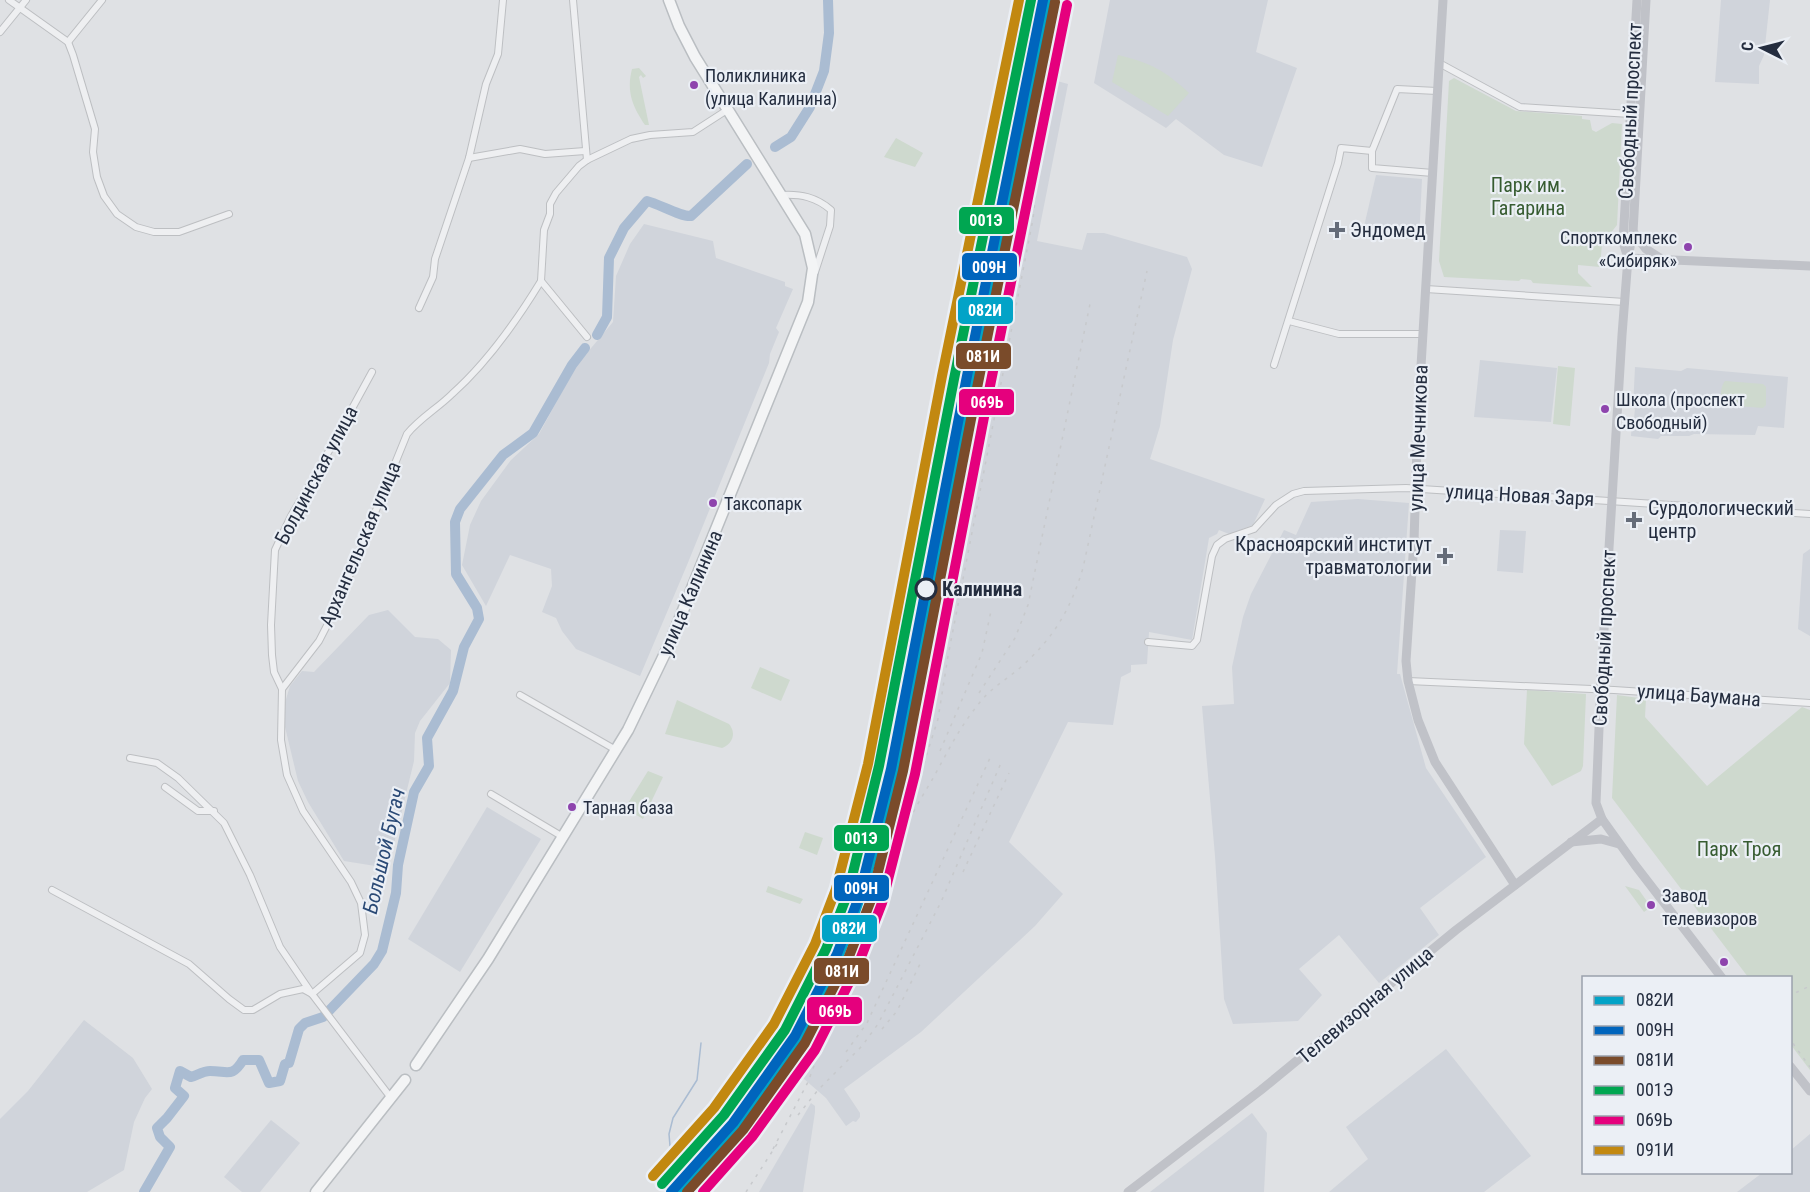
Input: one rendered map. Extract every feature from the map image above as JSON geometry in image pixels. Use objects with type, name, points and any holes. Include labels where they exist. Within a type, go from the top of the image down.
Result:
[{"type":"main road","name":"улица Калинина","points":[[316,1192],[411,1073],[488,959],[616,751],[669,645],[808,303],[812,282],[812,261],[805,234],[685,39],[669,0]]},
{"type":"main road","name":"улица Мечникова","points":[[1443,0],[1417,425],[1416,489],[1406,662],[1408,681],[1418,720],[1435,762],[1515,885]]},
{"type":"main road","name":"Свободный проспект","points":[[1636,0],[1633,232],[1628,258],[1612,500],[1596,803],[1602,819],[1619,844],[1720,976]]},
{"type":"main road","name":"Свободный проспект","points":[[1628,258],[1623,242],[1646,0]]},
{"type":"main road","points":[[1633,232],[1646,249],[1662,259]]},
{"type":"main road","points":[[1628,258],[1810,266]]},
{"type":"main road","name":"Телевизорная улица","points":[[1128,1192],[1261,1090],[1448,936],[1602,819]]},
{"type":"main road","points":[[1571,842],[1601,839],[1619,844]]},
{"type":"main road","points":[[1792,1067],[1810,1091]]},
{"type":"street","points":[[9,0],[68,42],[95,129],[93,152],[97,177],[104,196],[117,214],[136,227],[154,232],[179,232],[229,214]]},
{"type":"street","points":[[0,33],[26,0]]},
{"type":"street","points":[[68,42],[102,0]]},
{"type":"street","points":[[419,308],[433,277],[435,259],[469,158],[486,84],[498,54],[502,0]]},
{"type":"street","points":[[573,0],[586,160]]},
{"type":"street","points":[[1438,63],[1520,107],[1634,115]]},
{"type":"street","points":[[1433,173],[1372,168],[1372,151],[1397,89],[1437,91]]},
{"type":"street","points":[[586,337],[541,281],[544,230],[553,198],[586,160],[631,139],[650,135],[693,132],[727,110]]},
{"type":"street","points":[[1274,365],[1341,148],[1372,151]]},
{"type":"street","points":[[469,158],[519,149],[545,154],[585,151]]},
{"type":"street","points":[[782,195],[798,194],[821,201],[831,210],[830,226],[812,282]]},
{"type":"street","name":"Архангельская улица","points":[[282,688],[319,641],[337,606],[407,434],[476,371],[517,320],[541,281]]},
{"type":"street","points":[[1426,289],[1625,302]]},
{"type":"street","points":[[1289,321],[1339,334],[1423,334]]},
{"type":"street","name":"Болдинская улица","points":[[282,688],[274,672],[272,655],[274,550],[372,372]]},
{"type":"street","name":"улица Новая Заря","points":[[1148,642],[1192,646],[1197,640],[1216,545],[1225,539],[1254,529],[1276,506],[1293,494],[1304,491],[1354,488],[1416,489],[1810,514]]},
{"type":"street","name":"улица Баумана","points":[[1408,681],[1810,703]]},
{"type":"street","points":[[282,688],[281,740],[287,775],[303,811],[351,882],[362,903],[364,935],[360,953],[312,994]]},
{"type":"street","points":[[520,695],[616,751]]},
{"type":"street","points":[[130,758],[157,763],[178,778],[215,811],[224,823],[250,875],[280,947],[312,994],[391,1098]]},
{"type":"street","points":[[165,787],[198,811],[215,811]]},
{"type":"street","points":[[491,794],[563,837]]},
{"type":"street","points":[[52,890],[189,964],[244,1010],[253,1010],[280,994],[303,989],[312,994]]},
{"type":"shaded area","points":[[1110,0],[1268,0],[1256,52],[1297,68],[1262,167],[1224,155],[1176,119],[1166,128],[1094,83]]},
{"type":"shaded area","points":[[1721,0],[1770,0],[1764,55],[1759,66],[1759,84],[1715,82]]},
{"type":"shaded area","points":[[1046,59],[1060,63],[1057,81],[1068,84],[1037,241],[1082,250],[1087,233],[1104,233],[1187,257],[1192,269],[1173,340],[1160,426],[1150,459],[1265,499],[1253,525],[1229,534],[1219,530],[1217,534],[1209,538],[1192,640],[1149,632],[1147,664],[1131,665],[1131,672],[1121,677],[1113,725],[1068,722],[1009,842],[1063,894],[1035,926],[921,1032],[844,1089],[860,1113],[856,1122],[853,1121],[846,1126],[826,1098],[796,1072],[837,989],[883,864]]},
{"type":"shaded area","points":[[1376,175],[1422,179],[1419,240],[1362,235]]},
{"type":"shaded area","points":[[644,224],[713,241],[716,258],[785,282],[785,286],[793,289],[776,328],[779,332],[770,354],[769,363],[640,676],[576,649],[562,631],[556,618],[542,612],[552,586],[551,569],[510,555],[486,606],[462,565],[470,525],[481,501],[511,460],[539,434],[576,366],[613,322],[616,276],[630,244]]},
{"type":"shaded area","points":[[1480,360],[1557,368],[1551,422],[1474,417]]},
{"type":"shaded area","points":[[1635,367],[1681,371],[1687,368],[1788,377],[1784,428],[1758,426],[1755,435],[1694,434],[1661,436],[1658,439],[1631,436],[1635,409],[1633,407]]},
{"type":"shaded area","points":[[1358,499],[1409,503],[1397,674],[1400,674],[1426,768],[1486,857],[1420,908],[1439,935],[1379,983],[1339,935],[1299,969],[1322,995],[1298,1021],[1233,1024],[1224,999],[1202,706],[1234,704],[1232,667],[1243,617],[1251,594],[1284,530],[1296,535],[1311,502]]},
{"type":"shaded area","points":[[1500,530],[1526,531],[1523,573],[1497,571]]},
{"type":"shaded area","points":[[1810,549],[1810,636],[1798,629],[1803,554]]},
{"type":"shaded area","points":[[388,610],[415,637],[438,639],[451,650],[450,683],[420,721],[415,733],[414,761],[388,868],[344,861],[298,781],[283,709],[290,686],[302,671],[314,672],[369,615]]},
{"type":"shaded area","points":[[487,807],[541,839],[460,972],[408,939]]},
{"type":"shaded area","points":[[84,1020],[133,1058],[152,1089],[145,1098],[134,1122],[124,1170],[87,1192],[0,1192],[0,1119],[28,1091]]},
{"type":"shaded area","points":[[1446,1049],[1531,1156],[1484,1192],[1329,1192],[1368,1159],[1346,1127]]},
{"type":"shaded area","points":[[811,1103],[815,1106],[815,1112],[803,1192],[759,1192]]},
{"type":"shaded area","points":[[1252,1113],[1267,1133],[1264,1192],[1150,1192]]},
{"type":"shaded area","points":[[271,1120],[300,1143],[260,1192],[242,1192],[224,1177]]},
{"type":"shaded area","points":[[1810,1134],[1810,1192],[1737,1192],[1761,1174],[1792,1174],[1792,1149]]},
{"type":"green space","points":[[1118,55],[1157,68],[1189,93],[1168,116],[1112,82]]},
{"type":"green space","points":[[639,68],[646,76],[639,77],[649,125],[645,125],[637,112],[630,92],[632,69]]},
{"type":"green space","name":"Парк им. Гагарина","points":[[1454,78],[1516,111],[1582,116],[1582,119],[1590,120],[1592,130],[1596,132],[1612,123],[1622,124],[1617,225],[1602,244],[1600,267],[1578,265],[1578,273],[1592,287],[1533,283],[1531,280],[1521,279],[1519,281],[1444,277],[1439,261],[1449,81]]},
{"type":"green space","points":[[896,138],[923,153],[915,167],[884,157]]},
{"type":"green space","points":[[1558,366],[1575,368],[1570,426],[1553,424]]},
{"type":"green space","points":[[1725,381],[1763,384],[1766,387],[1766,405],[1763,408],[1725,405],[1721,393]]},
{"type":"green space","points":[[760,667],[790,680],[781,701],[751,688]]},
{"type":"green space","points":[[1527,690],[1586,694],[1583,766],[1581,771],[1552,786],[1524,744]]},
{"type":"green space","name":"Парк Троя","points":[[1617,695],[1646,699],[1645,717],[1707,786],[1802,707],[1810,710],[1810,1070],[1792,1046],[1792,976],[1747,976],[1612,798]]},
{"type":"green space","points":[[677,700],[729,724],[733,731],[731,741],[722,748],[665,734]]},
{"type":"green space","points":[[648,771],[663,777],[643,819],[625,808]]},
{"type":"green space","points":[[805,832],[823,838],[817,855],[799,848]]},
{"type":"green space","points":[[768,886],[803,899],[800,904],[766,892]]},
{"type":"green space","points":[[1625,886],[1639,890],[1651,907],[1644,912]]},
{"type":"waterway","name":"Большой Бугач","points":[[775,147],[791,137],[810,107],[824,71],[829,33],[828,0]]},
{"type":"waterway","points":[[597,335],[607,317],[609,258],[624,228],[647,201],[691,216],[747,164]]},
{"type":"waterway","name":"Большой Бугач","points":[[144,1192],[170,1147],[160,1137],[157,1128],[184,1096],[175,1088],[180,1071],[191,1077],[208,1071],[229,1072],[236,1069],[243,1060],[259,1060],[269,1083],[280,1081],[285,1064],[289,1063],[299,1029],[305,1023],[323,1017],[374,964],[382,951],[396,893],[398,865],[414,792],[429,766],[427,738],[453,691],[464,647],[479,619],[477,608],[456,574],[455,522],[460,509],[503,455],[533,433],[572,365],[585,348]]},
{"type":"waterway","points":[[670,1146],[669,1134],[673,1118],[697,1080],[701,1043]]},
{"type":"railway","points":[[773,1149],[808,1082],[895,843],[933,638],[1061,0]]},
{"type":"railway","points":[[908,806],[938,719],[948,656],[1033,219],[1042,136]]},
{"type":"railway","points":[[901,836],[970,714],[982,699],[1021,667],[1043,645],[1060,622],[1072,597],[1083,568],[1147,271]]},
{"type":"railway","points":[[979,693],[1015,638],[1028,605],[1090,304]]},
{"type":"railway","points":[[940,751],[982,653],[991,611]]},
{"type":"railway","points":[[846,1052],[867,1023],[990,758]]},
{"type":"railway","points":[[798,1115],[818,1090],[862,1046],[878,1024],[941,902],[1001,763]]},
{"type":"railway","points":[[963,872],[1009,773]]},
{"type":"railway","points":[[882,1029],[897,1011],[921,962]]},
{"type":"railway","points":[[1792,997],[1810,986]]},
{"type":"railway","points":[[1792,1040],[1810,1067]]},
{"type":"railway","points":[[746,1192],[779,1141]]},
{"type":"transit line","name":"091И","points":[[653,1176],[714,1108],[774,1024],[815,944],[836,889],[868,764],[942,376],[1019,0]]},
{"type":"transit line","name":"001Э","points":[[662,1184],[724,1115],[785,1030],[826,949],[848,893],[879,766],[1031,0]]},
{"type":"transit line","name":"009Н","points":[[671,1192],[733,1123],[795,1036],[837,954],[859,897],[891,769],[1043,0]]},
{"type":"transit line","name":"082И","points":[[678,1192],[748,1112],[794,1047],[832,971],[862,891],[895,766],[1047,0]]},
{"type":"transit line","name":"081И","points":[[687,1192],[743,1130],[805,1043],[848,959],[871,900],[903,771],[1055,2]]},
{"type":"transit line","name":"069Ь","points":[[703,1192],[752,1137],[815,1050],[858,965],[882,903],[915,774],[1067,5]]},
{"type":"place","name":"Поликлиника (улица Калинина)","points":[[694,85]]},
{"type":"place","name":"Эндомед","points":[[1337,230]]},
{"type":"place","name":"Спорткомплекс «Сибиряк»","points":[[1688,247]]},
{"type":"place","name":"Школа (проспект Свободный)","points":[[1605,409]]},
{"type":"place","name":"Таксопарк","points":[[713,503]]},
{"type":"place","name":"Сурдологический центр","points":[[1634,520]]},
{"type":"place","name":"Красноярский институт травматологии","points":[[1445,556]]},
{"type":"place","name":"Калинина","points":[[926,589]]},
{"type":"place","name":"Тарная база","points":[[572,807]]},
{"type":"place","name":"Завод телевизоров","points":[[1651,905]]}]
